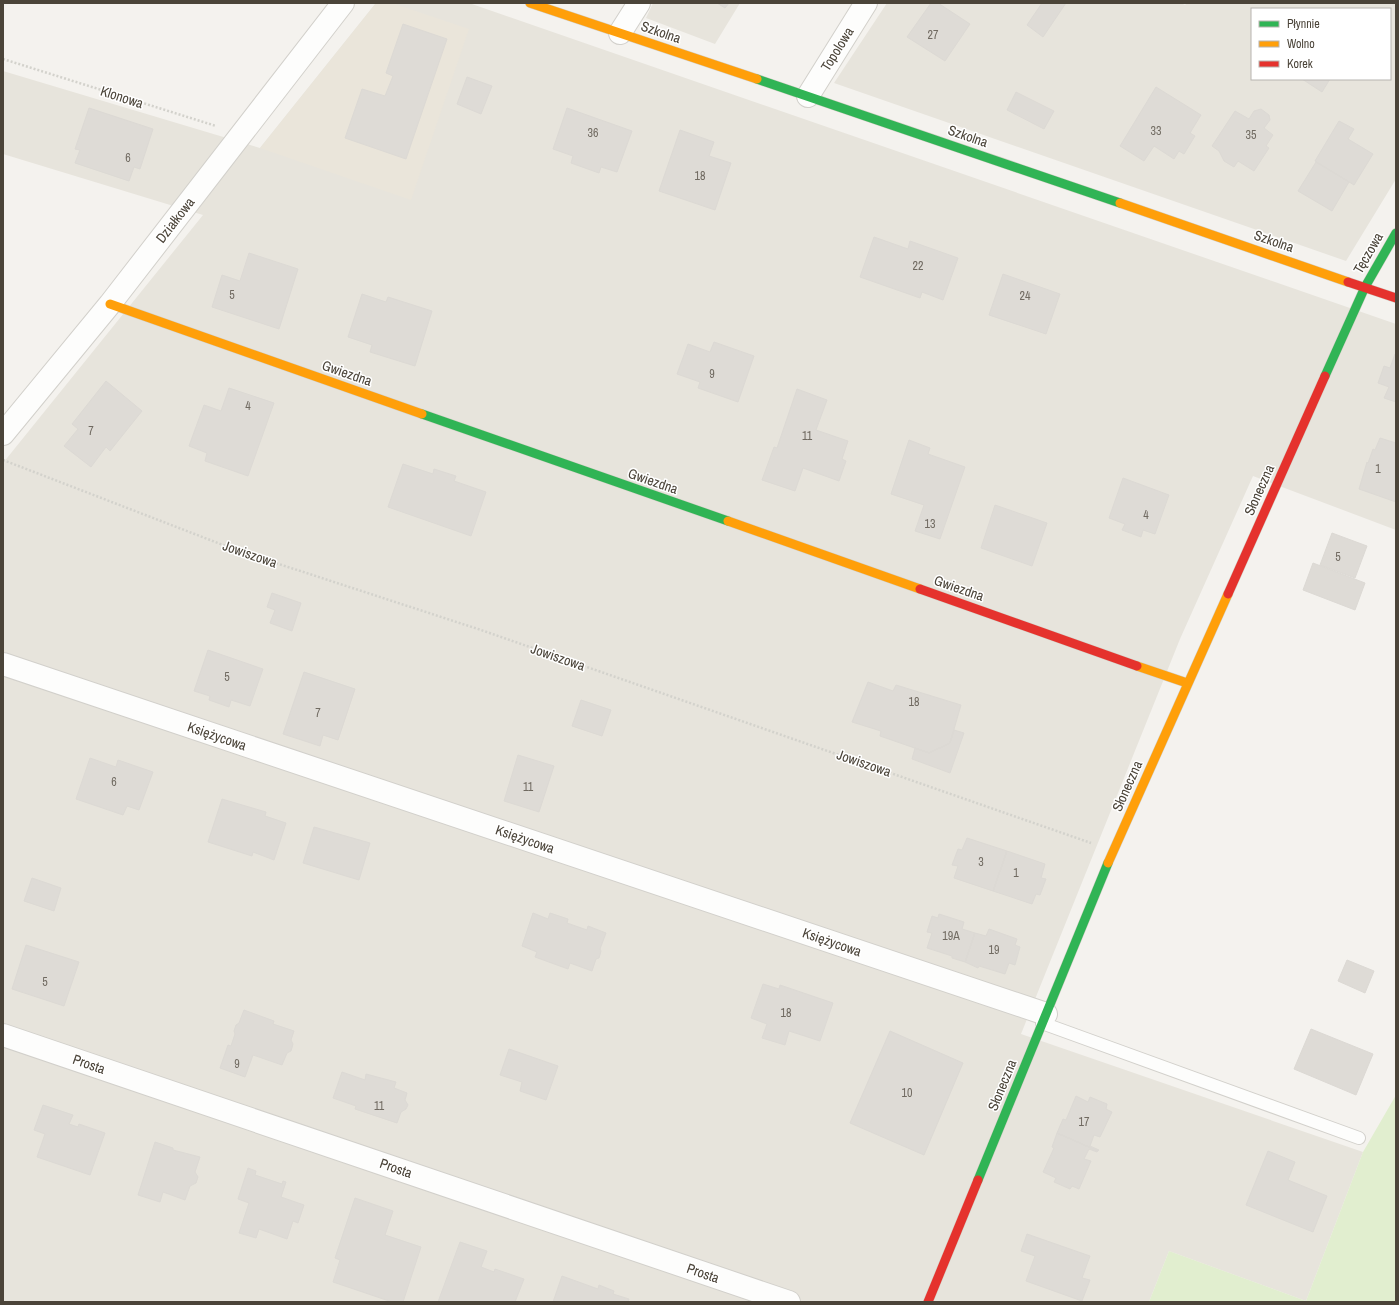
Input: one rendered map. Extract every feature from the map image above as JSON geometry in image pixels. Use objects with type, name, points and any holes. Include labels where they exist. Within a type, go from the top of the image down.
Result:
[{"type":"street","name":"Działkowa","points":[[3,434],[110,304],[343,3]]},
{"type":"street","name":"Szkolna","points":[[530,3],[808,96],[1396,298]]},
{"type":"street","points":[[620,33],[639,3]]},
{"type":"street","name":"Topolowa","points":[[808,96],[866,3]]},
{"type":"street","name":"Tęczowa","points":[[1365,287],[1396,233]]},
{"type":"street","name":"Słoneczna","points":[[928,1302],[1113,851],[1365,287]]},
{"type":"street","name":"Gwiezdna","points":[[110,304],[1187,683]]},
{"type":"street","name":"Księżycowa","points":[[3,664],[1044,1018]]},
{"type":"street","name":"Prosta","points":[[3,1035],[790,1302]]},
{"type":"lane","points":[[1044,1018],[1359,1138]]},
{"type":"path","name":"Klonowa","points":[[3,59],[241,134]]},
{"type":"path","name":"Jowiszowa","points":[[3,460],[236,550],[481,630],[1113,851]]},
{"type":"shaded area","points":[[376,3],[469,3],[1396,324],[1396,530],[1253,476],[1180,639],[1021,1034],[1363,1152],[1306,1301],[1169,1251],[1149,1302],[3,1302],[3,463],[203,215],[3,154],[3,71],[260,148]]},
{"type":"shaded area","points":[[376,3],[392,3],[469,29],[411,200],[260,148]]},
{"type":"shaded area","points":[[653,3],[740,3],[715,44],[646,18]]},
{"type":"shaded area","points":[[887,3],[1181,3],[1185,5],[1187,3],[1396,3],[1396,179],[1346,261],[834,83]]},
{"type":"green space","points":[[1396,1095],[1396,1302],[1149,1302],[1169,1251],[1306,1301],[1363,1152]]},
{"type":"building","points":[[717,3],[729,3],[725,8]]},
{"type":"building","points":[[931,3],[938,3],[970,24],[945,61],[907,37]]},
{"type":"building","points":[[1042,3],[1066,3],[1043,37],[1027,25]]},
{"type":"building","points":[[403,24],[447,39],[406,159],[345,138],[362,89],[385,96],[393,76],[386,73]]},
{"type":"building","points":[[467,77],[492,86],[481,114],[457,104]]},
{"type":"building","points":[[1304,80],[1329,80],[1322,92]]},
{"type":"building","points":[[1156,87],[1201,115],[1190,133],[1195,136],[1184,154],[1179,151],[1174,159],[1154,146],[1144,161],[1120,146]]},
{"type":"building","points":[[1016,92],[1054,111],[1044,129],[1007,110]]},
{"type":"building","points":[[89,108],[153,129],[140,169],[134,167],[129,181],[75,163],[80,150],[75,149]]},
{"type":"building","points":[[567,108],[632,131],[617,172],[601,167],[599,173],[571,163],[573,156],[553,149]]},
{"type":"building","points":[[1261,109],[1269,115],[1270,120],[1264,128],[1273,135],[1266,146],[1269,148],[1254,171],[1238,161],[1234,167],[1224,161],[1219,151],[1212,146],[1235,111],[1249,119],[1254,111]]},
{"type":"building","points":[[1339,121],[1354,129],[1348,139],[1373,154],[1354,185],[1315,161]]},
{"type":"building","points":[[680,130],[714,142],[709,156],[731,163],[715,210],[659,191]]},
{"type":"building","points":[[1316,162],[1349,182],[1332,211],[1298,191]]},
{"type":"building","points":[[874,237],[908,249],[910,241],[958,258],[943,300],[922,292],[920,298],[860,277]]},
{"type":"building","points":[[249,253],[298,269],[279,329],[212,307],[222,275],[240,281]]},
{"type":"building","points":[[1003,274],[1060,294],[1046,334],[989,315]]},
{"type":"building","points":[[362,294],[386,302],[388,297],[432,311],[415,366],[370,352],[372,345],[348,337]]},
{"type":"building","points":[[714,342],[754,356],[738,402],[698,388],[700,382],[677,374],[688,344],[710,352]]},
{"type":"building","points":[[1395,354],[1396,402],[1384,398],[1389,387],[1378,383],[1384,366],[1390,368]]},
{"type":"building","points":[[106,381],[142,411],[110,451],[106,447],[91,467],[64,446],[78,429],[72,424]]},
{"type":"building","points":[[229,388],[274,403],[248,476],[205,461],[207,453],[189,446],[204,405],[221,411]]},
{"type":"building","points":[[797,389],[827,400],[816,430],[848,441],[842,459],[846,461],[839,481],[803,468],[795,491],[762,480],[774,447],[777,448]]},
{"type":"building","points":[[1380,438],[1396,443],[1396,502],[1359,489],[1367,462],[1368,463],[1373,449],[1375,450]]},
{"type":"building","points":[[909,440],[930,448],[928,454],[965,467],[940,539],[915,531],[924,505],[891,494]]},
{"type":"building","points":[[403,464],[433,474],[434,469],[456,476],[454,481],[486,492],[471,536],[388,507]]},
{"type":"building","points":[[1123,478],[1169,495],[1155,534],[1143,530],[1141,537],[1122,530],[1125,524],[1109,518]]},
{"type":"building","points":[[995,505],[1047,523],[1032,566],[981,548]]},
{"type":"building","points":[[1332,533],[1367,546],[1355,578],[1320,565]]},
{"type":"building","points":[[1313,563],[1365,583],[1355,610],[1303,590]]},
{"type":"building","points":[[272,593],[301,603],[292,631],[270,623],[275,610],[267,607]]},
{"type":"building","points":[[208,650],[263,669],[250,706],[231,700],[229,707],[209,700],[210,696],[194,691]]},
{"type":"building","points":[[304,672],[355,689],[338,740],[323,735],[320,746],[283,734]]},
{"type":"building","points":[[868,682],[893,691],[896,685],[961,705],[950,743],[929,753],[880,736],[881,731],[852,722]]},
{"type":"building","points":[[581,700],[611,710],[602,736],[572,726]]},
{"type":"building","points":[[954,730],[964,733],[950,773],[912,759],[915,748],[929,753],[950,743]]},
{"type":"building","points":[[518,755],[554,766],[539,812],[504,801]]},
{"type":"building","points":[[90,758],[116,767],[118,760],[153,772],[139,810],[127,806],[123,815],[76,799]]},
{"type":"building","points":[[222,799],[266,812],[265,816],[286,823],[274,860],[253,852],[252,856],[208,842]]},
{"type":"building","points":[[314,827],[370,843],[359,880],[303,863]]},
{"type":"building","points":[[967,838],[1007,851],[993,891],[954,878],[958,866],[952,865],[958,849],[962,850]]},
{"type":"building","points":[[1007,851],[1045,864],[1041,878],[1046,879],[1040,895],[1036,894],[1032,904],[993,891]]},
{"type":"building","points":[[32,878],[61,888],[54,911],[24,901]]},
{"type":"building","points":[[533,913],[548,919],[550,913],[568,919],[567,923],[587,930],[588,926],[606,933],[600,949],[601,951],[599,958],[596,959],[592,971],[570,963],[568,969],[535,957],[537,952],[522,946]]},
{"type":"building","points":[[939,914],[964,922],[962,929],[975,933],[965,962],[927,948],[932,933],[927,932],[932,916],[938,918]]},
{"type":"building","points":[[989,929],[1017,939],[1015,945],[1020,947],[1015,965],[1009,963],[1005,974],[979,966],[978,968],[965,962],[975,933],[986,936]]},
{"type":"building","points":[[26,945],[79,962],[64,1006],[12,989]]},
{"type":"building","points":[[1347,960],[1374,971],[1365,993],[1338,981]]},
{"type":"building","points":[[763,984],[779,989],[780,985],[833,1003],[820,1041],[789,1031],[785,1045],[762,1038],[767,1024],[751,1018]]},
{"type":"building","points":[[244,1010],[274,1021],[273,1024],[294,1031],[291,1040],[293,1044],[291,1051],[287,1053],[282,1065],[253,1055],[245,1077],[220,1068],[228,1045],[231,1046],[236,1025],[239,1023]]},
{"type":"building","points":[[1311,1029],[1373,1054],[1356,1095],[1294,1069]]},
{"type":"building","points":[[890,1031],[963,1063],[924,1155],[850,1123]]},
{"type":"building","points":[[509,1049],[558,1066],[546,1100],[520,1091],[522,1082],[500,1075]]},
{"type":"building","points":[[342,1072],[365,1080],[366,1074],[396,1082],[394,1088],[407,1093],[405,1100],[408,1105],[406,1109],[401,1112],[397,1123],[355,1109],[356,1106],[333,1098]]},
{"type":"building","points":[[1076,1096],[1088,1102],[1090,1097],[1107,1104],[1106,1109],[1112,1112],[1100,1137],[1094,1135],[1090,1146],[1099,1150],[1098,1151],[1057,1133],[1063,1119],[1066,1120]]},
{"type":"building","points":[[43,1105],[73,1115],[69,1124],[78,1127],[79,1124],[105,1133],[90,1175],[37,1157],[45,1134],[34,1130]]},
{"type":"building","points":[[1057,1133],[1098,1151],[1089,1149],[1084,1159],[1091,1161],[1079,1189],[1072,1186],[1070,1189],[1054,1182],[1056,1178],[1043,1172],[1054,1148],[1052,1147]]},
{"type":"building","points":[[155,1142],[173,1148],[173,1150],[200,1157],[195,1172],[198,1177],[196,1183],[190,1186],[185,1200],[163,1192],[160,1202],[138,1195]]},
{"type":"building","points":[[1268,1151],[1295,1162],[1288,1180],[1327,1196],[1313,1232],[1246,1205]]},
{"type":"building","points":[[248,1168],[256,1171],[255,1175],[282,1184],[283,1181],[286,1182],[281,1197],[304,1205],[298,1223],[293,1221],[287,1239],[259,1229],[256,1238],[239,1233],[249,1203],[238,1199]]},
{"type":"building","points":[[355,1198],[393,1211],[385,1235],[421,1247],[403,1302],[392,1302],[333,1282],[340,1260],[335,1258]]},
{"type":"building","points":[[1027,1234],[1090,1256],[1082,1278],[1090,1280],[1082,1301],[1026,1281],[1035,1256],[1021,1251]]},
{"type":"building","points":[[460,1242],[487,1251],[481,1267],[494,1272],[495,1269],[524,1279],[515,1302],[438,1302]]},
{"type":"building","points":[[562,1276],[598,1289],[599,1285],[614,1291],[613,1294],[629,1299],[628,1302],[553,1302]]},
{"type":"traffic: fast","points":[[757,79],[1120,203]]},
{"type":"traffic: fast","points":[[1325,376],[1365,287],[1396,233]]},
{"type":"traffic: fast","points":[[422,414],[728,521]]},
{"type":"traffic: fast","points":[[978,1180],[1108,863]]},
{"type":"traffic: slow","points":[[530,3],[757,79]]},
{"type":"traffic: slow","points":[[1120,203],[1348,282]]},
{"type":"traffic: slow","points":[[110,304],[422,414]]},
{"type":"traffic: slow","points":[[728,521],[920,589]]},
{"type":"traffic: slow","points":[[1108,863],[1228,594]]},
{"type":"traffic: slow","points":[[1137,666],[1187,683]]},
{"type":"traffic: jam","points":[[1348,282],[1396,298]]},
{"type":"traffic: jam","points":[[1228,594],[1325,376]]},
{"type":"traffic: jam","points":[[920,589],[1137,666]]},
{"type":"traffic: jam","points":[[928,1302],[978,1180]]}]
